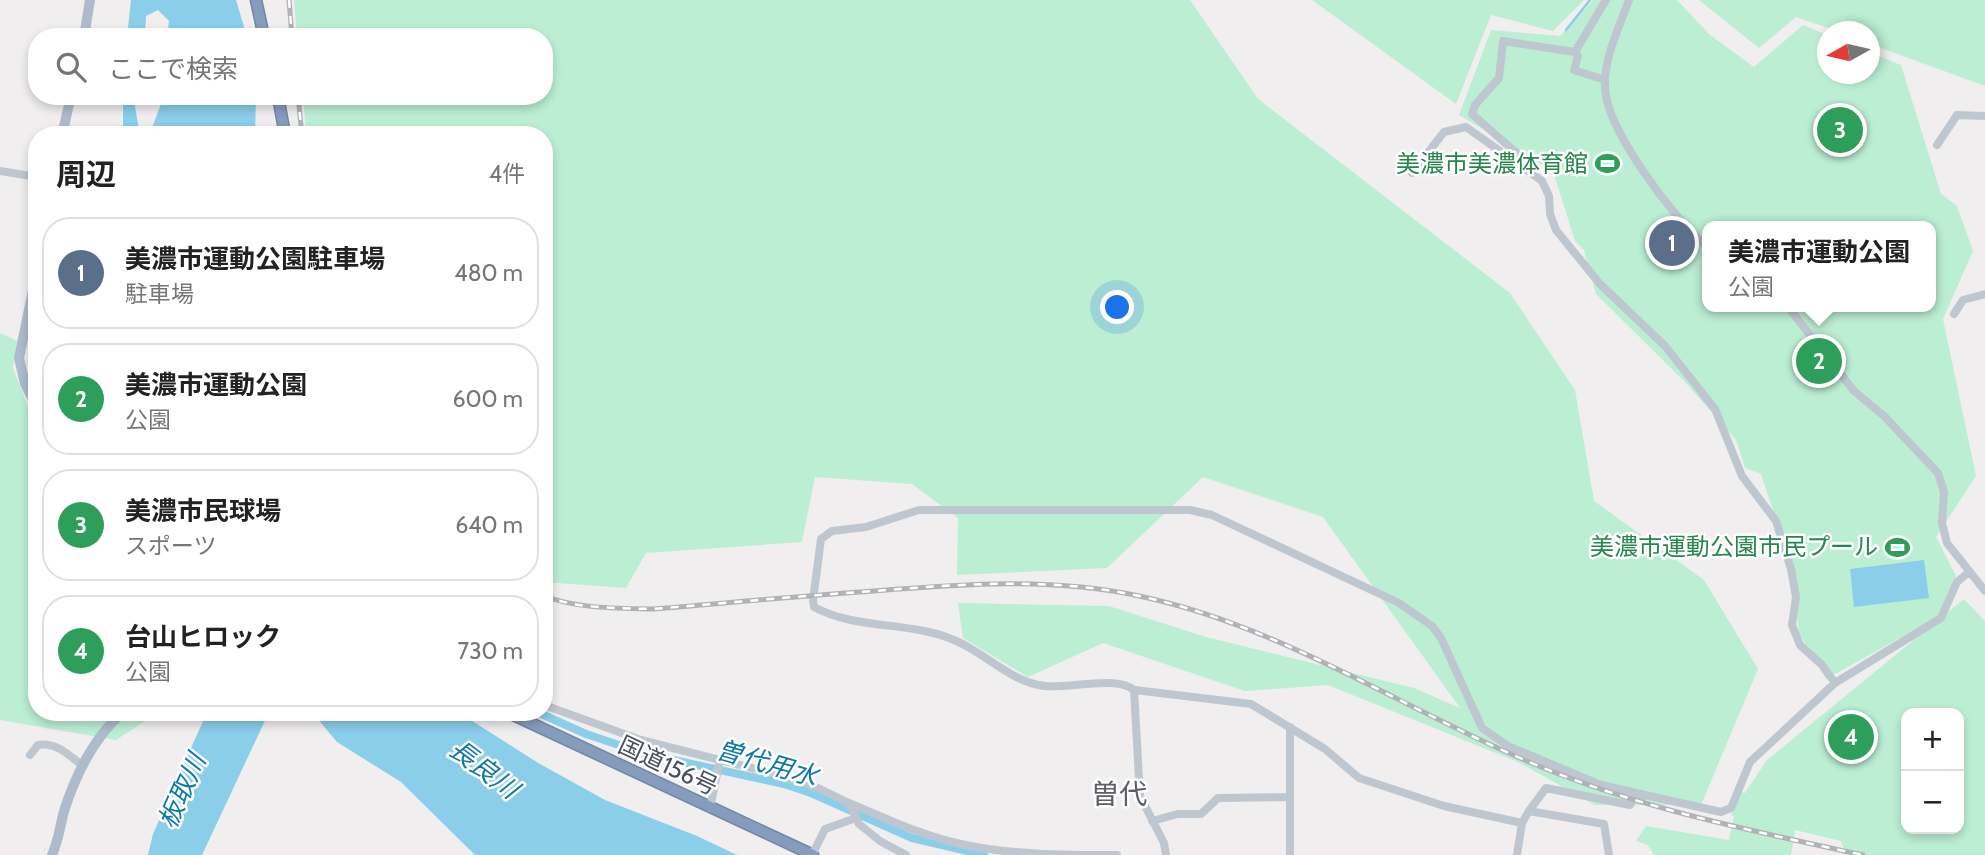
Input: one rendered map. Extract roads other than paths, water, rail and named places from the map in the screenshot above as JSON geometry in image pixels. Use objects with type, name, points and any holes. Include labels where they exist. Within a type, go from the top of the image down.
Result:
[{"type":"highway","points":[[256,0],[262,28]]},
{"type":"highway","points":[[280,105],[283,126]]},
{"type":"highway","name":"国道156号","points":[[526,721],[813,855]]},
{"type":"main road","points":[[85,28],[90,0]]},
{"type":"main road","points":[[64,126],[69,105]]},
{"type":"main road","points":[[28,314],[19,358],[28,391]]},
{"type":"main road","points":[[52,855],[65,810],[83,765],[99,736],[114,721]]},
{"type":"street","points":[[1575,52],[1606,0]]},
{"type":"street","points":[[1629,0],[1608,59],[1605,92],[1616,126],[1648,180],[1702,241]]},
{"type":"street","points":[[1531,173],[1534,165],[1472,114],[1475,105],[1499,78],[1503,41],[1575,52]]},
{"type":"street","points":[[1575,52],[1578,56],[1574,70],[1605,80]]},
{"type":"street","points":[[1937,145],[1956,115],[1985,116]]},
{"type":"street","points":[[1412,173],[1444,132],[1466,127],[1531,173],[1546,187],[1556,230],[1605,290],[1665,346],[1715,409],[1742,476],[1776,521],[1793,579],[1796,597],[1792,625],[1800,645],[1822,665],[1835,683]]},
{"type":"street","points":[[0,172],[28,176]]},
{"type":"street","points":[[1954,314],[1963,300],[1985,294]]},
{"type":"street","points":[[1792,312],[1854,391],[1884,416],[1938,473],[1944,492],[1943,534],[1952,552],[1985,592]]},
{"type":"street","points":[[1522,824],[1444,806],[1359,778],[1325,749],[1259,707],[1242,701],[1135,690],[1119,682],[1041,686],[955,640],[881,622],[832,617],[814,607],[821,539],[832,531],[866,527],[919,510],[1191,510],[1212,515],[1399,603],[1432,626],[1441,638],[1482,728],[1508,746],[1601,785],[1727,812],[1750,762],[1835,683],[1941,618],[1957,582],[1969,572]]},
{"type":"street","points":[[1135,690],[1140,796],[1164,843],[1166,855]]},
{"type":"street","points":[[553,709],[596,726],[719,766],[779,775],[853,811],[959,844],[1018,851],[1117,855]]},
{"type":"street","points":[[1290,727],[1290,855]]},
{"type":"street","points":[[30,755],[38,745],[45,744],[58,747],[83,765]]},
{"type":"street","points":[[710,808],[719,766]]},
{"type":"street","points":[[1517,855],[1522,824],[1546,788],[1630,806],[1634,798],[1652,796]]},
{"type":"street","points":[[1152,821],[1178,814],[1201,814],[1219,798],[1289,797]]},
{"type":"street","points":[[813,855],[825,829],[853,811]]},
{"type":"street","points":[[853,811],[880,841],[906,855]]},
{"type":"street","points":[[1529,811],[1604,824],[1609,855]]},
{"type":"water","points":[[131,0],[236,0],[244,28],[168,28],[169,21],[158,10],[146,16],[145,28],[128,28]]},
{"type":"water","points":[[123,105],[135,105],[138,126],[123,126]]},
{"type":"water","points":[[161,105],[256,105],[255,126],[153,126]]},
{"type":"water","points":[[1924,560],[1929,598],[1854,607],[1850,569]]},
{"type":"water","name":"板取川","points":[[203,721],[265,721],[202,855],[148,855],[153,834]]},
{"type":"water","name":"長良川","points":[[320,721],[472,721],[540,764],[605,800],[697,836],[737,855],[475,855],[401,782],[337,742]]},
{"type":"waterway","points":[[1566,30],[1590,0]]},
{"type":"waterway","name":"曽代用水","points":[[553,719],[586,734],[646,754],[784,784],[811,793],[912,838],[984,855]]},
{"type":"railway","points":[[289,0],[291,28]]},
{"type":"railway","points":[[299,105],[301,126]]},
{"type":"railway","points":[[553,599],[584,606],[653,609],[974,584],[1073,586],[1139,596],[1188,609],[1283,644],[1465,733],[1596,788],[1684,814],[1863,855]]},
{"type":"place","name":"美濃市民球場","points":[[1840,130]]},
{"type":"place","name":"美濃市美濃体育館","points":[[1608,164]]},
{"type":"place","name":"美濃市運動公園駐車場","points":[[1672,243]]},
{"type":"place","name":"美濃市運動公園","points":[[1819,361]]},
{"type":"place","name":"美濃市運動公園市民プール","points":[[1898,547]]},
{"type":"place","name":"台山ヒロック","points":[[1851,737]]},
{"type":"district","name":"曽代","points":[[1119,794]]}]
